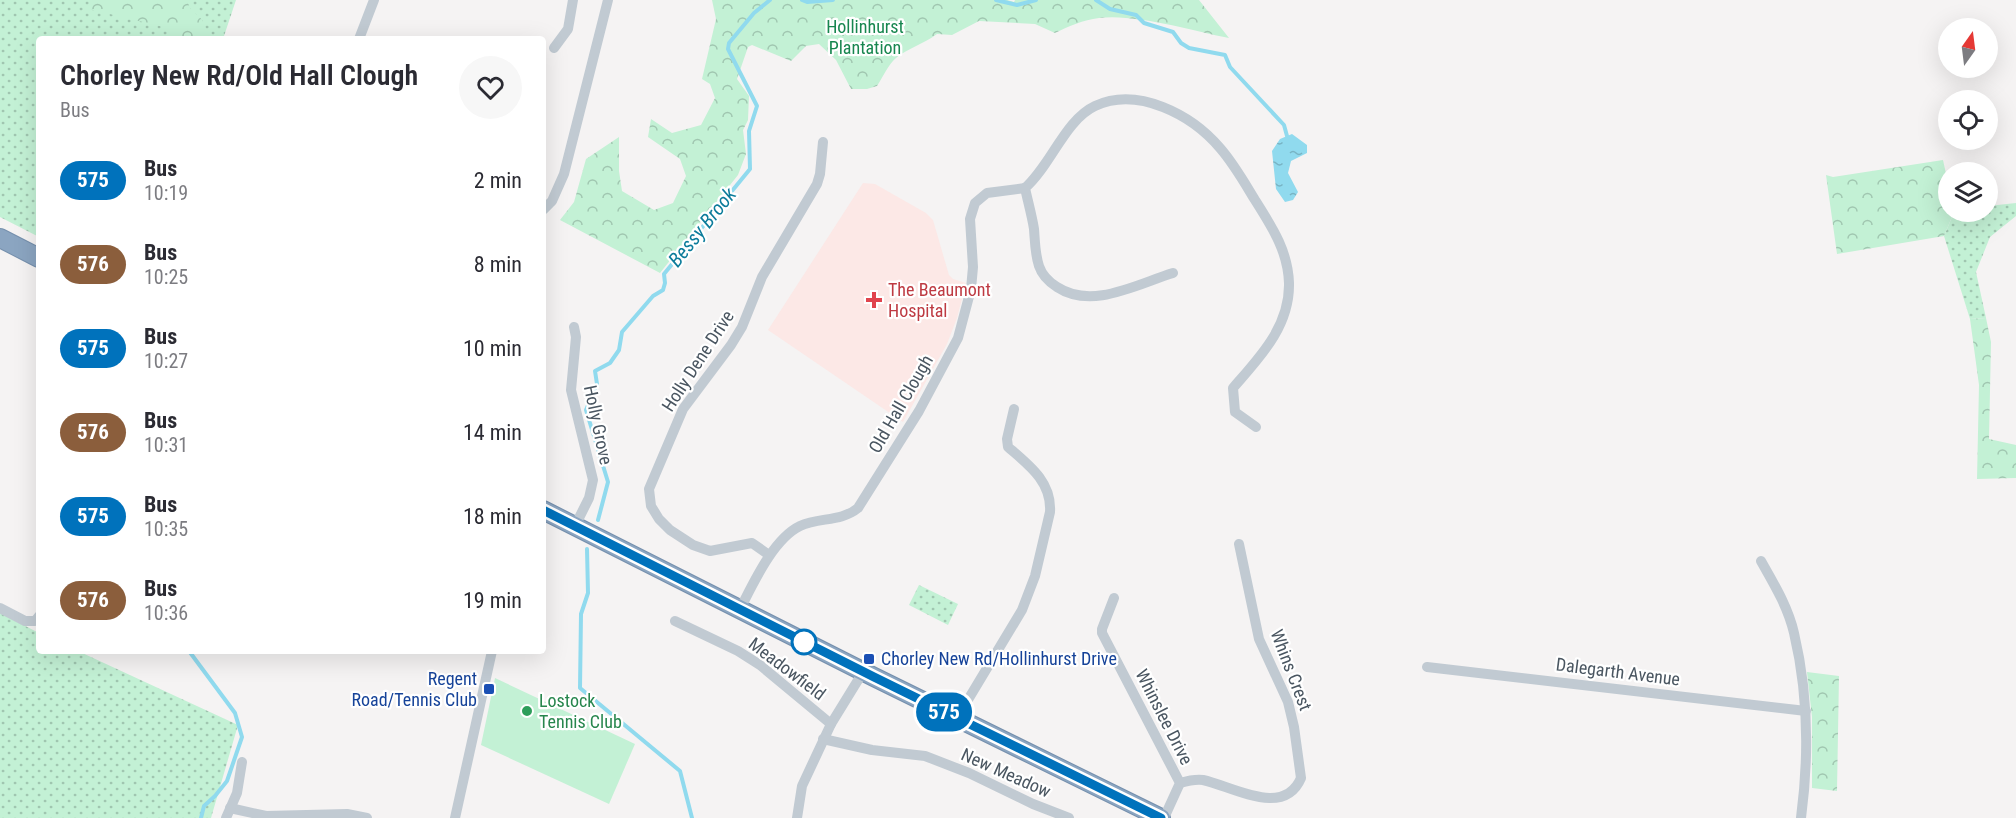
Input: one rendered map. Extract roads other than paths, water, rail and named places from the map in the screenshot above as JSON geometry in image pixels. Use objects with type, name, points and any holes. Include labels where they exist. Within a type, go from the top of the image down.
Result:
[{"type":"highway","points":[[0,238],[36,256]]},
{"type":"highway","points":[[546,512],[863,672],[1163,818]]},
{"type":"street","points":[[360,36],[374,0]]},
{"type":"street","points":[[554,48],[568,29],[573,0]]},
{"type":"street","points":[[546,207],[552,201],[564,174],[608,0]]},
{"type":"street","points":[[1173,273],[1092,297],[1077,296],[1063,291],[1049,282],[1040,270],[1035,253],[1034,229],[1025,188],[1044,168],[1068,131],[1094,106],[1108,102],[1138,100],[1172,110],[1202,129],[1233,164],[1279,240],[1285,254],[1288,297],[1280,325],[1265,351],[1233,388],[1235,412],[1256,427]]},
{"type":"street","name":"Holly Dene Drive","points":[[769,555],[752,543],[710,551],[693,545],[670,530],[659,519],[651,506],[649,489],[683,409],[742,327],[762,277],[817,184],[823,142]]},
{"type":"street","name":"Old Hall Clough","points":[[740,609],[769,555],[799,526],[846,516],[858,508],[919,411],[958,338],[970,299],[973,267],[970,219],[975,203],[987,193],[1025,188]]},
{"type":"street","name":"Holly Grove","points":[[573,325],[576,337],[571,390],[593,480],[589,498],[575,526]]},
{"type":"street","points":[[957,718],[1022,610],[1035,576],[1050,512],[1050,503],[1037,473],[1007,444],[1014,410]]},
{"type":"street","name":"Whins Crest","points":[[1179,783],[1206,781],[1240,796],[1268,804],[1279,803],[1288,798],[1299,785],[1301,778],[1288,702],[1259,639],[1239,544]]},
{"type":"street","points":[[1761,561],[1781,597],[1794,632],[1806,711],[1802,818]]},
{"type":"street","name":"Whinslee Drive","points":[[1114,598],[1102,633],[1179,783],[1163,818]]},
{"type":"street","points":[[0,608],[25,621],[36,618]]},
{"type":"street","name":"Meadowfield","points":[[675,621],[738,651],[760,665],[831,724]]},
{"type":"street","points":[[682,639],[688,627]]},
{"type":"street","points":[[455,818],[491,654]]},
{"type":"street","name":"Dalegarth Avenue","points":[[1427,667],[1806,711]]},
{"type":"street","points":[[797,818],[802,786],[823,739],[863,672]]},
{"type":"street","name":"New Meadow","points":[[823,739],[872,750],[925,756],[1069,818]]},
{"type":"street","points":[[242,762],[237,793],[228,813],[266,816],[347,814],[368,818]]},
{"type":"water","points":[[1292,134],[1307,145],[1307,153],[1291,161],[1288,173],[1298,192],[1293,200],[1285,202],[1276,189],[1272,151],[1280,139]]},
{"type":"waterway","name":"Bessy Brook","points":[[598,520],[608,482],[586,410],[597,384],[595,371],[610,363],[619,350],[622,332],[653,296],[663,290],[664,274],[750,169],[749,131],[757,106],[728,49],[729,43],[754,13],[770,0]]},
{"type":"waterway","name":"Bessy Brook","points":[[802,0],[807,2],[833,0]]},
{"type":"waterway","name":"Bessy Brook","points":[[996,0],[1017,5],[1036,0]]},
{"type":"waterway","points":[[1096,0],[1110,9],[1136,15],[1144,23],[1173,32],[1181,43],[1189,48],[1225,55],[1230,67],[1284,125],[1287,136]]},
{"type":"waterway","name":"Bessy Brook","points":[[587,549],[588,593],[581,614],[580,688],[680,771],[692,818]]},
{"type":"waterway","points":[[191,654],[235,713],[242,737],[227,781],[204,806],[201,818]]},
{"type":"place","name":"The Beaumont Hospital","points":[[874,300]]},
{"type":"place","name":"Chorley New Rd/Hollinhurst Drive","points":[[869,659]]},
{"type":"place","name":"Regent Road/Tennis Club","points":[[489,689]]},
{"type":"place","name":"Lostock Tennis Club","points":[[527,711]]},
{"type":"park label","name":"Hollinhurst Plantation","points":[[865,37]]}]
